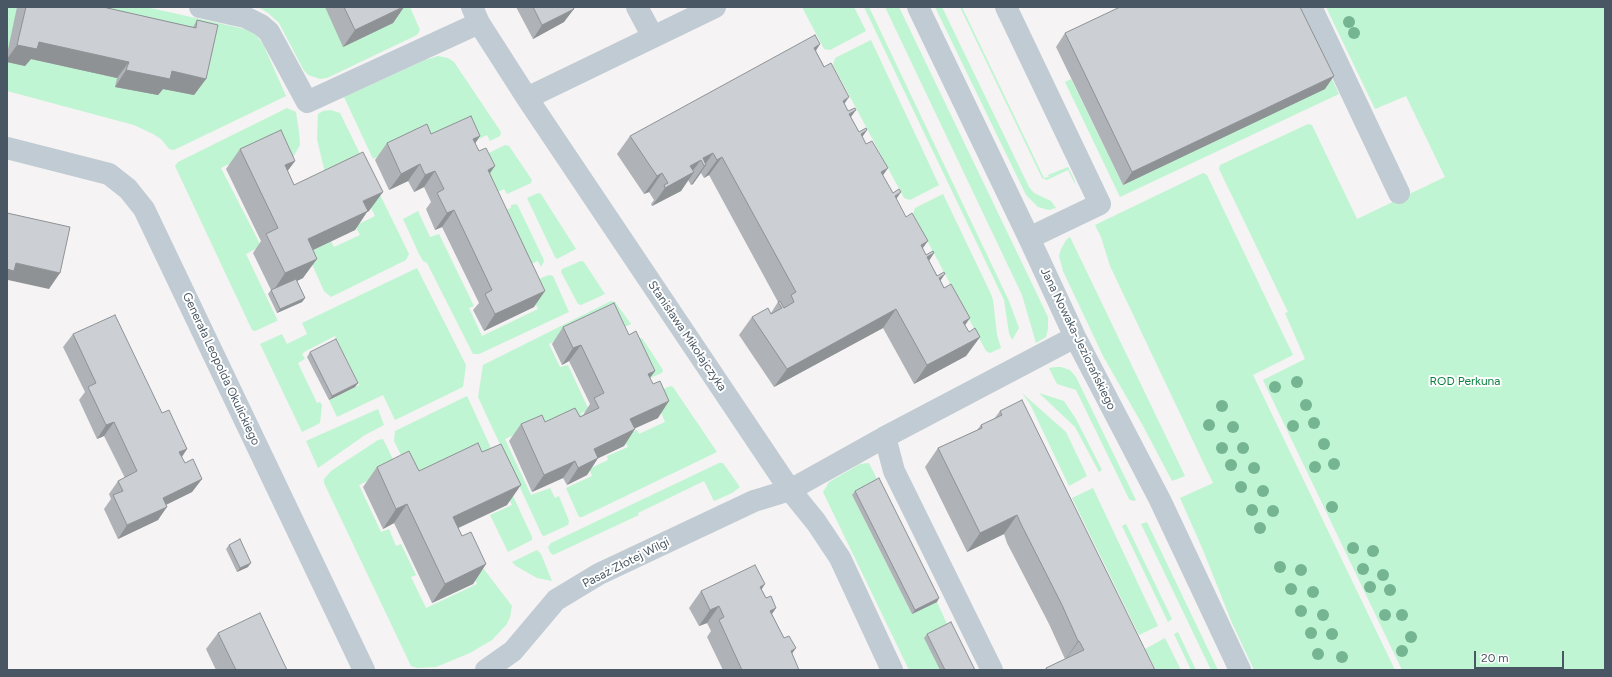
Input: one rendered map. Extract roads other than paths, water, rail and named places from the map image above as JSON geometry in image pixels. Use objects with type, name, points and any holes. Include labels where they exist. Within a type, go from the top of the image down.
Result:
[{"type":"street","points":[[200,7],[245,17],[261,25],[269,32],[307,102],[476,15]]},
{"type":"street","points":[[637,7],[653,37]]},
{"type":"street","points":[[527,98],[715,7]]},
{"type":"street","name":"Jana Nowaka-Jeziorańskiego","points":[[918,7],[1075,337],[1160,500],[1240,670]]},
{"type":"street","points":[[1006,7],[1100,204],[1029,238]]},
{"type":"street","points":[[1311,7],[1399,193]]},
{"type":"street","name":"Stanisława Mikołajczyka","points":[[476,15],[527,98],[790,490],[816,522],[840,558],[892,670]]},
{"type":"street","name":"Generała Leopolda Okulickiego","points":[[7,148],[109,174],[128,189],[144,209],[364,670]]},
{"type":"street","name":"Pasaż Złotej Wilgi","points":[[486,670],[513,652],[556,600],[594,577],[754,501],[790,490],[885,437],[1075,337]]},
{"type":"street","points":[[885,437],[894,471],[992,670]]},
{"type":"park label","name":"ROD Perkuna","points":[[1465,381]]}]
